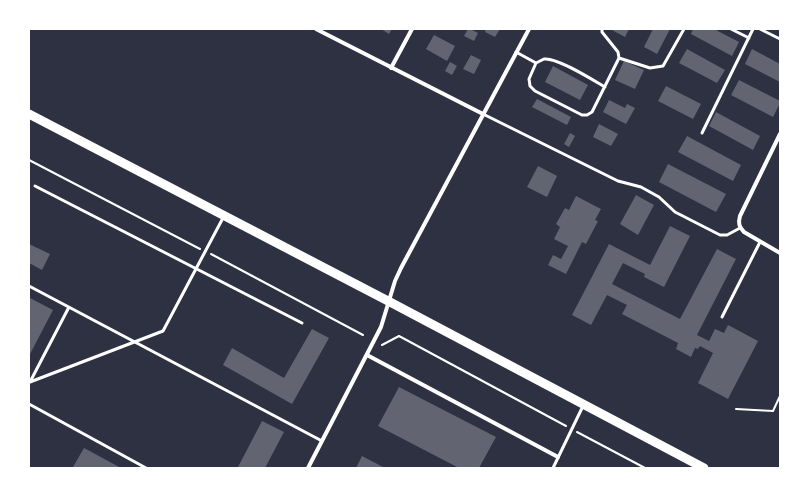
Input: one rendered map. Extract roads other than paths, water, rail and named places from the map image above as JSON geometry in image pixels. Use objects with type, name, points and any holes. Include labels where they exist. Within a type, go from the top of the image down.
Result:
[{"type":"main road","points":[[29,114],[704,468]]},
{"type":"street","points":[[316,29],[484,114]]},
{"type":"street","points":[[391,68],[412,29]]},
{"type":"street","points":[[308,468],[381,328],[390,302],[395,281],[401,268],[529,29]]},
{"type":"street","points":[[780,135],[740,216],[739,223],[740,228],[744,232],[780,253]]},
{"type":"street","points":[[367,355],[558,457]]},
{"type":"lane","points":[[602,29],[602,32],[618,52],[619,58],[605,87],[592,112],[587,115],[582,115],[535,91],[530,86],[529,79],[536,63],[544,59],[560,62],[605,87]]},
{"type":"lane","points":[[619,58],[650,68],[663,66],[684,29]]},
{"type":"lane","points":[[731,29],[749,38]]},
{"type":"lane","points":[[702,133],[753,29]]},
{"type":"lane","points":[[760,29],[780,39]]},
{"type":"lane","points":[[516,52],[536,63]]},
{"type":"lane","points":[[484,114],[618,181],[641,187],[659,197],[675,212],[720,235],[727,235],[740,228]]},
{"type":"lane","points":[[35,186],[302,323]]},
{"type":"lane","points":[[29,382],[163,331],[225,216]]},
{"type":"lane","points":[[722,317],[760,242]]},
{"type":"lane","points":[[29,286],[322,441]]},
{"type":"lane","points":[[29,382],[68,307]]},
{"type":"lane","points":[[29,404],[146,468]]},
{"type":"lane","points":[[553,468],[584,405]]}]
